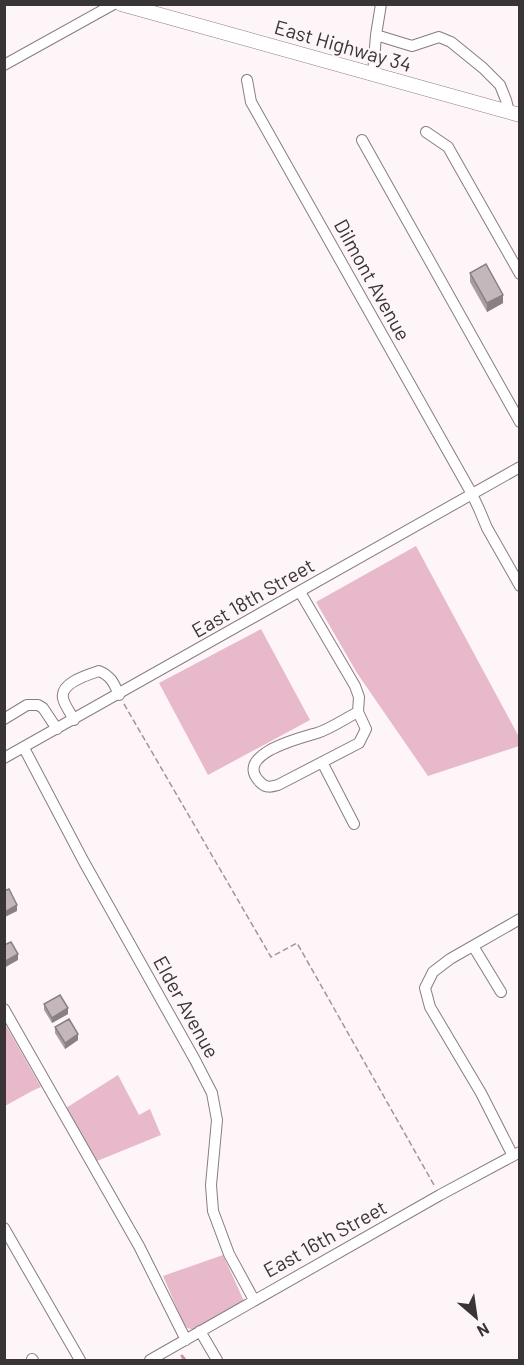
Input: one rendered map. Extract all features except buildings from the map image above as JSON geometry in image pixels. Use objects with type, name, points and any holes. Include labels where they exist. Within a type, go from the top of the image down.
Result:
[{"type":"main road","name":"East Highway 34","points":[[121,4],[514,114]]},
{"type":"street","points":[[4,65],[114,4]]},
{"type":"street","points":[[373,74],[381,4]]},
{"type":"street","points":[[376,35],[412,46],[439,37],[451,42],[500,85],[514,114]]},
{"type":"street","name":"Dilmont Avenue","points":[[247,80],[251,102],[472,494],[486,528],[518,582]]},
{"type":"street","points":[[426,132],[448,147],[519,274]]},
{"type":"street","points":[[362,140],[519,422]]},
{"type":"street","name":"East 18th Street","points":[[4,758],[519,467]]},
{"type":"street","points":[[300,592],[356,686],[359,697],[358,712],[366,729],[359,743],[278,785],[263,786],[257,779],[254,772],[255,760],[264,753],[307,735],[318,733],[358,712]]},
{"type":"street","points":[[74,720],[63,700],[63,692],[67,685],[99,671],[113,681],[119,695]]},
{"type":"street","points":[[4,719],[27,705],[38,705],[43,708],[57,729]]},
{"type":"street","name":"Elder Avenue","points":[[24,748],[84,862],[212,1093],[218,1120],[211,1185],[213,1211],[229,1254],[254,1300]]},
{"type":"street","points":[[322,762],[354,824]]},
{"type":"street","points":[[516,1154],[430,1007],[426,988],[433,972],[450,959],[519,919]]},
{"type":"street","points":[[473,946],[501,992]]},
{"type":"street","points":[[4,1009],[140,1246],[186,1340]]},
{"type":"street","name":"East 16th Street","points":[[150,1360],[516,1154]]},
{"type":"street","points":[[4,1228],[80,1360]]},
{"type":"street","points":[[200,1331],[217,1360]]},
{"type":"path","points":[[119,695],[271,957],[297,943],[440,1195]]},
{"type":"shaded area","points":[[416,546],[519,737],[519,746],[428,776],[357,673],[316,602]]},
{"type":"shaded area","points":[[261,629],[310,720],[208,775],[159,683]]},
{"type":"shaded area","points":[[4,1022],[41,1087],[5,1106]]},
{"type":"shaded area","points":[[118,1075],[139,1115],[150,1109],[161,1135],[92,1163],[66,1108]]},
{"type":"shaded area","points":[[223,1255],[244,1301],[193,1330],[185,1327],[163,1276]]},
{"type":"waterway","points":[[182,1356],[185,1360]]}]
